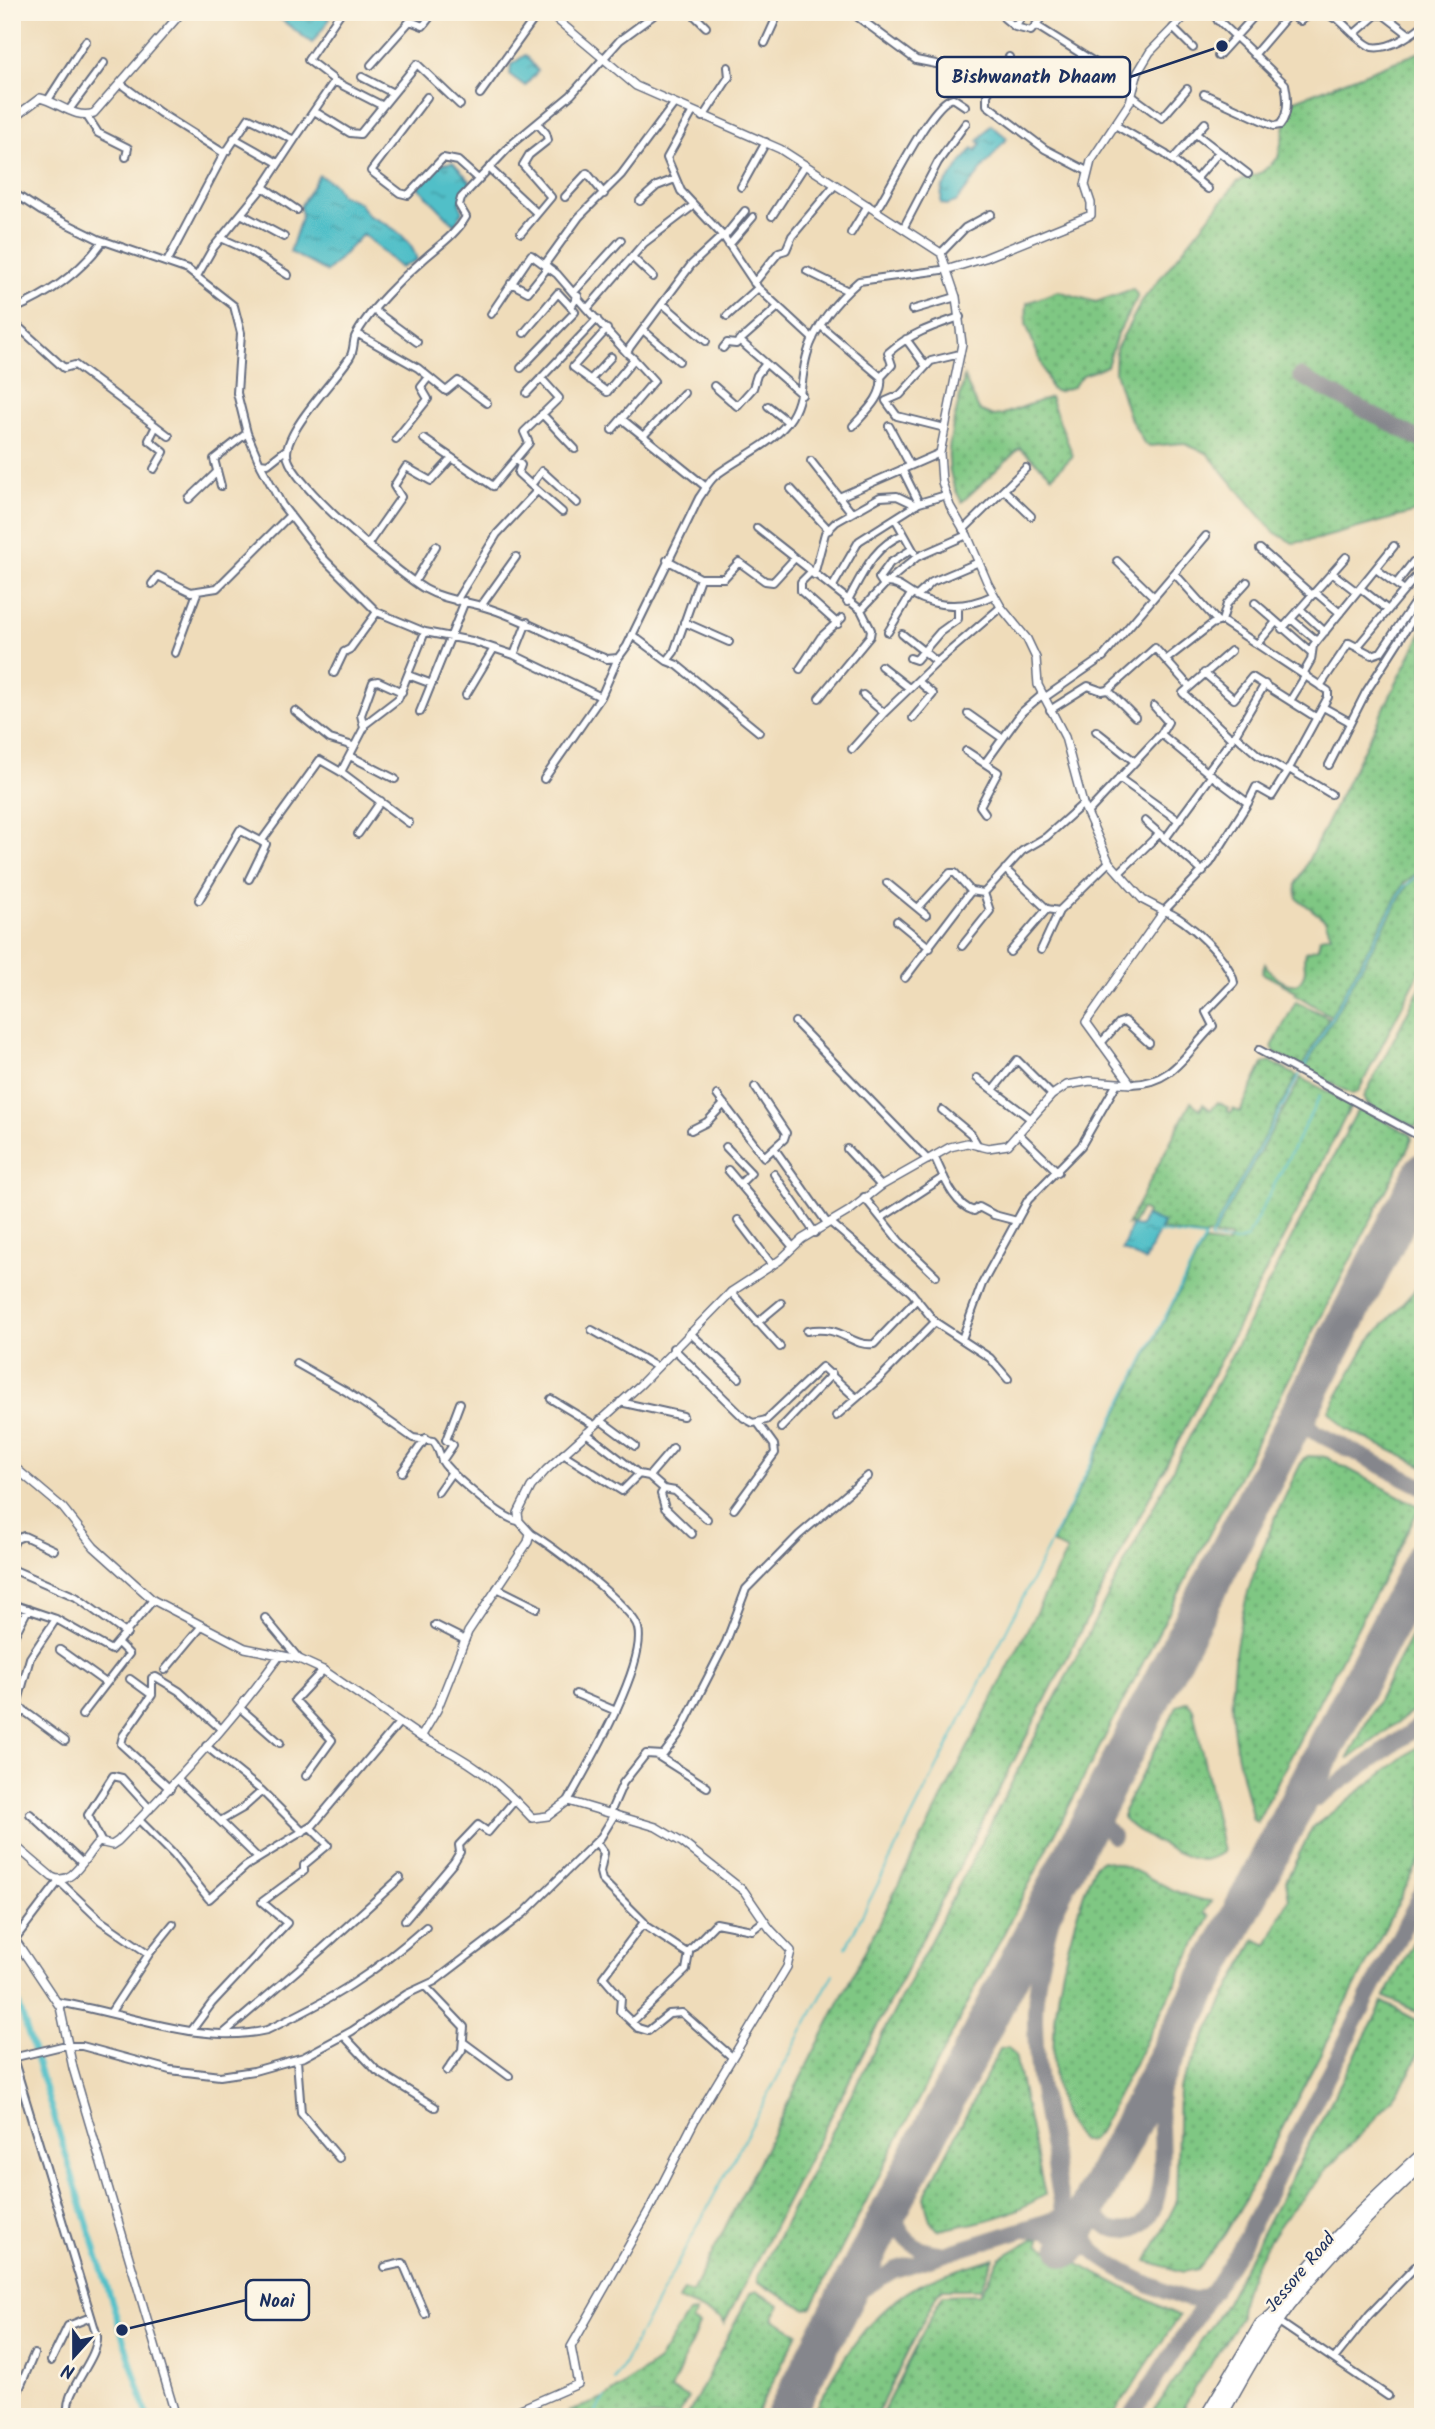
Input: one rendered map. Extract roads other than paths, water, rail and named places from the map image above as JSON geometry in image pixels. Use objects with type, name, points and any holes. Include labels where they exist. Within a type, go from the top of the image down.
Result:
[{"type":"highway","points":[[1212,2417],[1277,2316],[1321,2255],[1423,2153]]},
{"type":"highway","name":"Jessore Road","points":[[1221,2417],[1277,2316],[1348,2239],[1423,2164]]},
{"type":"street","points":[[87,116],[105,103],[182,12]]},
{"type":"street","points":[[341,12],[308,60],[334,81],[383,106]]},
{"type":"street","points":[[372,65],[410,21],[423,26],[433,12]]},
{"type":"street","points":[[480,94],[540,12]]},
{"type":"street","points":[[12,1465],[64,1508],[94,1547],[153,1600],[245,1648],[299,1659],[323,1670],[398,1724],[467,1760],[515,1800],[532,1818],[539,1820],[568,1801],[615,1711],[638,1643],[637,1623],[571,1561],[530,1533],[519,1521],[517,1513],[531,1487],[731,1292],[772,1265],[793,1247],[881,1186],[950,1147],[967,1143],[1000,1148],[1018,1134],[1052,1095],[1074,1082],[1151,1084],[1167,1076],[1213,1026],[1206,1012],[1234,983],[1232,975],[1199,934],[1182,919],[1143,900],[1109,862],[1083,804],[1065,737],[1038,685],[1036,658],[1027,639],[1001,607],[946,495],[942,482],[940,453],[960,355],[960,317],[949,269],[941,253],[904,227],[766,142],[692,113],[636,86],[548,12]]},
{"type":"street","points":[[260,463],[268,464],[289,447],[307,412],[350,356],[358,334],[375,311],[404,277],[456,232],[466,217],[459,205],[461,198],[513,143],[571,95],[620,40],[658,12]]},
{"type":"street","points":[[691,12],[706,27]]},
{"type":"street","points":[[765,43],[779,12]]},
{"type":"street","points":[[851,12],[916,60],[936,64]]},
{"type":"street","points":[[1004,12],[1003,16],[1015,27],[1029,32],[1037,26],[1046,12]]},
{"type":"street","points":[[1015,27],[1024,12]]},
{"type":"street","points":[[544,779],[601,697],[667,560],[713,477],[745,458],[788,422],[802,396],[806,356],[813,339],[848,291],[859,281],[949,269],[985,258],[1087,218],[1092,210],[1085,185],[1087,171],[1132,96],[1138,72],[1150,52],[1189,12]]},
{"type":"street","points":[[1204,94],[1274,126],[1280,125],[1285,116],[1288,98],[1285,84],[1210,12]]},
{"type":"street","points":[[1218,21],[1227,12]]},
{"type":"street","points":[[1218,56],[1258,12]]},
{"type":"street","points":[[1254,55],[1287,13],[1305,20],[1314,12]]},
{"type":"street","points":[[1325,12],[1337,18],[1373,47],[1390,44],[1410,35],[1423,25]]},
{"type":"street","points":[[1337,18],[1343,12]]},
{"type":"street","points":[[1354,34],[1379,15],[1410,35]]},
{"type":"street","points":[[1037,26],[1134,87]]},
{"type":"street","points":[[1173,28],[1193,48]]},
{"type":"street","points":[[48,100],[86,41]]},
{"type":"street","points":[[1009,57],[987,95],[987,105],[1045,149],[1087,171]]},
{"type":"street","points":[[69,110],[104,64]]},
{"type":"street","points":[[314,111],[356,135],[364,130],[415,66],[420,65],[460,104]]},
{"type":"street","points":[[703,117],[729,77],[728,67]]},
{"type":"street","points":[[362,77],[393,93]]},
{"type":"street","points":[[197,276],[334,81]]},
{"type":"street","points":[[121,84],[160,113],[225,152]]},
{"type":"street","points":[[1132,96],[1162,118],[1187,89]]},
{"type":"street","points":[[427,97],[371,171],[400,193],[408,195],[443,158],[458,161],[478,179]]},
{"type":"street","points":[[876,210],[919,134],[942,103],[953,98],[965,106]]},
{"type":"street","points":[[12,119],[34,100],[48,100],[87,116],[98,133],[128,148],[126,157]]},
{"type":"street","points":[[511,283],[529,292],[579,217],[604,194],[639,154],[674,104]]},
{"type":"street","points":[[692,113],[667,158],[675,179],[723,237],[756,286],[813,339]]},
{"type":"street","points":[[167,262],[225,152],[249,118],[293,140]]},
{"type":"street","points":[[904,227],[938,162],[966,123]]},
{"type":"street","points":[[1172,160],[1205,123]]},
{"type":"street","points":[[521,233],[551,197],[523,165],[529,155],[548,140],[538,124]]},
{"type":"street","points":[[1115,125],[1172,160],[1208,189]]},
{"type":"street","points":[[1196,134],[1248,174]]},
{"type":"street","points":[[234,138],[278,163]]},
{"type":"street","points":[[741,187],[766,142]]},
{"type":"street","points":[[1196,179],[1219,152]]},
{"type":"street","points":[[772,216],[806,165]]},
{"type":"street","points":[[489,168],[537,213]]},
{"type":"street","points":[[565,197],[587,173],[604,194]]},
{"type":"street","points":[[640,201],[657,186],[675,179]]},
{"type":"street","points":[[726,316],[756,286],[779,252],[786,250],[792,236],[834,186]]},
{"type":"street","points":[[262,187],[297,210]]},
{"type":"street","points":[[12,192],[41,211],[103,241],[167,262],[197,276],[234,306],[241,333],[237,393],[247,433],[260,463],[290,515],[323,558],[377,612],[425,632],[514,655],[601,697]]},
{"type":"street","points":[[587,309],[634,258],[644,243],[694,205]]},
{"type":"street","points":[[851,233],[868,205]]},
{"type":"street","points":[[627,353],[691,265],[723,237],[745,211]]},
{"type":"street","points":[[241,214],[284,237]]},
{"type":"street","points":[[941,253],[965,228],[991,214]]},
{"type":"street","points":[[729,245],[753,217]]},
{"type":"street","points":[[221,239],[250,251],[288,275]]},
{"type":"street","points":[[571,307],[576,294],[621,240]]},
{"type":"street","points":[[12,310],[36,300],[74,274],[103,241]]},
{"type":"street","points":[[491,314],[528,256],[546,265],[576,294],[654,381],[612,430]]},
{"type":"street","points":[[634,258],[653,277]]},
{"type":"street","points":[[807,271],[848,291]]},
{"type":"street","points":[[521,368],[575,312],[558,293],[524,333]]},
{"type":"street","points":[[912,310],[956,297]]},
{"type":"street","points":[[663,304],[706,341]]},
{"type":"street","points":[[723,348],[727,343],[733,345],[778,307]]},
{"type":"street","points":[[375,311],[417,342]]},
{"type":"street","points":[[881,376],[892,365],[888,353],[906,339],[960,317]]},
{"type":"street","points":[[527,393],[597,320]]},
{"type":"street","points":[[12,321],[64,368],[75,365],[169,436]]},
{"type":"street","points":[[821,326],[881,376],[882,384],[876,400],[853,426]]},
{"type":"street","points":[[607,329],[573,365],[607,392],[634,359]]},
{"type":"street","points":[[643,330],[679,361]]},
{"type":"street","points":[[358,334],[387,348],[447,391],[459,382],[487,403]]},
{"type":"street","points":[[906,339],[925,365]]},
{"type":"street","points":[[739,340],[764,366],[802,396]]},
{"type":"street","points":[[945,428],[906,420],[897,416],[886,405],[888,399],[900,395],[925,365],[940,357],[960,355]]},
{"type":"street","points":[[590,380],[611,357]]},
{"type":"street","points":[[714,386],[737,406],[753,388],[764,366]]},
{"type":"street","points":[[396,439],[428,399],[428,394],[421,387],[429,377]]},
{"type":"street","points":[[424,439],[490,486],[529,443],[523,433],[559,398],[541,378]]},
{"type":"street","points":[[644,435],[684,393]]},
{"type":"street","points":[[768,406],[788,422]]},
{"type":"street","points":[[542,414],[575,449]]},
{"type":"street","points":[[622,419],[706,488]]},
{"type":"street","points":[[154,469],[164,452],[149,440],[156,426]]},
{"type":"street","points":[[889,426],[910,465]]},
{"type":"street","points":[[221,486],[213,462],[247,433]]},
{"type":"street","points":[[289,447],[290,463],[306,487],[347,528],[415,581],[456,601],[481,606],[527,622],[581,650],[607,659],[618,658]]},
{"type":"street","points":[[839,497],[940,453]]},
{"type":"street","points":[[368,544],[401,497],[394,486],[406,467],[431,481],[452,458]]},
{"type":"street","points":[[515,459],[521,465],[517,473],[562,512]]},
{"type":"street","points":[[811,461],[851,512]]},
{"type":"street","points":[[861,610],[885,583],[917,557],[965,532],[1026,468]]},
{"type":"street","points":[[902,469],[917,504]]},
{"type":"street","points":[[535,489],[532,482],[545,471],[577,503]]},
{"type":"street","points":[[189,499],[216,473]]},
{"type":"street","points":[[456,601],[497,534],[535,489]]},
{"type":"street","points":[[791,489],[829,530]]},
{"type":"street","points":[[1004,490],[1031,516]]},
{"type":"street","points":[[833,586],[853,547],[917,504],[946,495]]},
{"type":"street","points":[[800,669],[821,637],[840,621],[801,591],[801,582],[812,574],[822,540],[829,530],[851,512],[880,496],[897,496],[917,504]]},
{"type":"street","points":[[152,584],[158,576],[183,590],[197,593],[217,588],[290,515]]},
{"type":"street","points":[[895,520],[917,557]]},
{"type":"street","points":[[757,528],[812,574],[833,586],[847,602],[861,610],[871,630],[870,636],[819,698]]},
{"type":"street","points":[[847,602],[874,555],[890,540],[904,534]]},
{"type":"street","points":[[985,763],[1022,712],[1103,657],[1206,536]]},
{"type":"street","points":[[1290,701],[1317,641],[1394,545]]},
{"type":"street","points":[[415,581],[436,546]]},
{"type":"street","points":[[912,549],[887,566],[880,579],[885,583],[900,585],[914,595],[958,607],[977,603],[994,594]]},
{"type":"street","points":[[1260,549],[1340,613]]},
{"type":"street","points":[[481,606],[516,556]]},
{"type":"street","points":[[1282,629],[1346,557]]},
{"type":"street","points":[[667,560],[700,578],[724,578],[739,562],[765,581],[774,582],[794,559]]},
{"type":"street","points":[[1117,561],[1153,596]]},
{"type":"street","points":[[888,632],[914,595],[932,582],[979,562]]},
{"type":"street","points":[[1396,584],[1413,562]]},
{"type":"street","points":[[1358,646],[1423,568]]},
{"type":"street","points":[[1376,569],[1404,590]]},
{"type":"street","points":[[1332,573],[1388,610]]},
{"type":"street","points":[[1131,1084],[1087,1027],[1089,1015],[1164,911],[1203,872],[1256,787],[1272,796],[1329,695],[1321,686],[1219,621],[1175,574]]},
{"type":"street","points":[[667,661],[700,578]]},
{"type":"street","points":[[1167,659],[1219,621],[1224,608],[1247,582]]},
{"type":"street","points":[[1321,686],[1347,644],[1358,646],[1372,655],[1381,652],[1423,590]]},
{"type":"street","points":[[175,653],[197,593]]},
{"type":"street","points":[[1200,601],[1206,593]]},
{"type":"street","points":[[419,712],[452,638],[456,617],[464,601]]},
{"type":"street","points":[[1255,603],[1312,653]]},
{"type":"street","points":[[1329,765],[1350,722],[1423,603]]},
{"type":"street","points":[[910,659],[916,660],[940,632],[958,619],[958,607]]},
{"type":"street","points":[[852,749],[909,688],[1001,607]]},
{"type":"street","points":[[1300,609],[1325,632]]},
{"type":"street","points":[[334,673],[344,652],[350,649],[377,612]]},
{"type":"street","points":[[1292,619],[1317,641]]},
{"type":"street","points":[[514,655],[527,622]]},
{"type":"street","points":[[684,622],[729,642]]},
{"type":"street","points":[[1257,644],[1276,622]]},
{"type":"street","points":[[341,772],[364,725],[392,705],[402,692],[425,632]]},
{"type":"street","points":[[902,634],[937,662]]},
{"type":"street","points":[[632,635],[667,661],[677,665],[759,732]]},
{"type":"street","points":[[1050,710],[1088,685],[1102,691],[1108,690],[1153,648],[1167,659],[1189,686]]},
{"type":"street","points":[[467,695],[493,650]]},
{"type":"street","points":[[1231,651],[1183,691],[1184,697],[1258,755],[1331,794]]},
{"type":"street","points":[[881,666],[909,688]]},
{"type":"street","points":[[1204,673],[1234,699],[1251,677],[1317,718]]},
{"type":"street","points":[[408,676],[432,684]]},
{"type":"street","points":[[364,725],[361,715],[373,682],[378,681],[402,692]]},
{"type":"street","points":[[914,718],[933,694],[918,681]]},
{"type":"street","points":[[1119,873],[1178,820],[1234,737],[1265,684]]},
{"type":"street","points":[[1108,690],[1135,717]]},
{"type":"street","points":[[863,695],[884,713]]},
{"type":"street","points":[[1087,813],[1161,734],[1168,722],[1154,706]]},
{"type":"street","points":[[1323,707],[1350,722]]},
{"type":"street","points":[[295,711],[330,739],[353,746]]},
{"type":"street","points":[[968,715],[1002,738]]},
{"type":"street","points":[[1096,732],[1134,761]]},
{"type":"street","points":[[1161,734],[1248,803]]},
{"type":"street","points":[[966,751],[998,774],[980,806],[985,813]]},
{"type":"street","points":[[350,757],[395,779]]},
{"type":"street","points":[[249,879],[265,850],[263,839],[317,762],[323,761],[341,772],[409,823]]},
{"type":"street","points":[[1119,778],[1178,820]]},
{"type":"street","points":[[358,834],[381,802]]},
{"type":"street","points":[[984,892],[1023,851],[1046,837],[1083,804]]},
{"type":"street","points":[[1145,821],[1203,872]]},
{"type":"street","points":[[199,900],[239,831],[263,839]]},
{"type":"street","points":[[1041,950],[1059,911],[1109,862]]},
{"type":"street","points":[[1005,869],[1047,909],[1059,911]]},
{"type":"street","points":[[919,908],[950,873],[955,873],[971,891],[984,892]]},
{"type":"street","points":[[887,883],[926,915]]},
{"type":"street","points":[[905,978],[971,891]]},
{"type":"street","points":[[962,946],[990,911],[984,892]]},
{"type":"street","points":[[1010,953],[1047,909]]},
{"type":"street","points":[[897,921],[930,948]]},
{"type":"street","points":[[1101,1043],[1119,1023],[1125,1021],[1149,1043]]},
{"type":"street","points":[[795,1022],[931,1158],[958,1201],[969,1210],[974,1211],[979,1207],[993,1215],[1017,1221]]},
{"type":"street","points":[[1259,1050],[1423,1138]]},
{"type":"street","points":[[993,1090],[1017,1060],[1052,1095]]},
{"type":"street","points":[[977,1078],[1031,1119]]},
{"type":"street","points":[[962,1339],[982,1284],[1037,1188],[1058,1172],[1081,1146],[1116,1085]]},
{"type":"street","points":[[717,1095],[764,1157],[786,1133],[755,1087]]},
{"type":"street","points":[[691,1130],[708,1122],[724,1104]]},
{"type":"street","points":[[942,1110],[965,1129],[978,1146]]},
{"type":"street","points":[[1018,1134],[1058,1172]]},
{"type":"street","points":[[726,1147],[751,1173],[740,1184]]},
{"type":"street","points":[[774,1149],[828,1222],[917,1300],[935,1322],[997,1363],[1008,1379]]},
{"type":"street","points":[[846,1149],[881,1186]]},
{"type":"street","points":[[728,1170],[793,1247]]},
{"type":"street","points":[[774,1174],[815,1233]]},
{"type":"street","points":[[881,1218],[944,1177]]},
{"type":"street","points":[[864,1197],[918,1261],[936,1276]]},
{"type":"street","points":[[738,1220],[772,1265]]},
{"type":"street","points":[[731,1292],[780,1347]]},
{"type":"street","points":[[807,1331],[829,1328],[863,1344],[874,1344],[917,1300]]},
{"type":"street","points":[[757,1323],[781,1303]]},
{"type":"street","points":[[836,1416],[880,1378],[935,1322]]},
{"type":"street","points":[[592,1330],[657,1367]]},
{"type":"street","points":[[690,1333],[739,1378]]},
{"type":"street","points":[[673,1348],[744,1418],[758,1423],[774,1445],[775,1453],[734,1509]]},
{"type":"street","points":[[296,1363],[347,1392],[413,1438],[426,1438],[436,1444],[442,1461],[452,1472],[504,1518],[519,1521]]},
{"type":"street","points":[[758,1423],[766,1420],[819,1368],[827,1369],[856,1398]]},
{"type":"street","points":[[781,1428],[832,1374]]},
{"type":"street","points":[[551,1399],[597,1422],[635,1447]]},
{"type":"street","points":[[620,1402],[683,1416]]},
{"type":"street","points":[[442,1461],[453,1445],[446,1440],[460,1403]]},
{"type":"street","points":[[586,1433],[639,1474],[649,1476],[664,1489],[675,1491],[707,1520]]},
{"type":"street","points":[[402,1472],[426,1438]]},
{"type":"street","points":[[649,1476],[673,1448]]},
{"type":"street","points":[[563,1454],[621,1491],[639,1474]]},
{"type":"street","points":[[438,1492],[452,1472]]},
{"type":"street","points":[[658,1756],[666,1752],[679,1734],[726,1642],[746,1589],[799,1535],[868,1476]]},
{"type":"street","points":[[664,1489],[662,1503],[692,1534]]},
{"type":"street","points":[[421,1737],[437,1710],[465,1640],[530,1533]]},
{"type":"street","points":[[12,1547],[16,1539],[24,1536],[54,1550]]},
{"type":"street","points":[[12,1569],[76,1597],[127,1634]]},
{"type":"street","points":[[497,1588],[537,1608]]},
{"type":"street","points":[[12,1604],[56,1619],[108,1649],[119,1644],[153,1600]]},
{"type":"street","points":[[12,1640],[28,1609]]},
{"type":"street","points":[[265,1618],[299,1659]]},
{"type":"street","points":[[56,1619],[30,1658],[14,1704],[65,1741]]},
{"type":"street","points":[[435,1625],[465,1640]]},
{"type":"street","points":[[165,1670],[201,1627]]},
{"type":"street","points":[[82,1715],[129,1654],[119,1644]]},
{"type":"street","points":[[60,1650],[106,1683]]},
{"type":"street","points":[[150,1809],[122,1779],[113,1776],[88,1815],[101,1841],[112,1845],[139,1820],[150,1809],[170,1788],[178,1781],[240,1708],[280,1655]]},
{"type":"street","points":[[306,1776],[332,1740],[295,1700],[323,1670]]},
{"type":"street","points":[[170,1788],[121,1744],[123,1736],[152,1695],[150,1683],[156,1677],[178,1691],[221,1729]]},
{"type":"street","points":[[130,1679],[152,1695]]},
{"type":"street","points":[[576,1695],[615,1711]]},
{"type":"street","points":[[240,1708],[280,1744]]},
{"type":"street","points":[[12,1723],[23,1710]]},
{"type":"street","points":[[139,1820],[174,1855],[209,1899],[258,1858],[310,1827],[330,1808],[398,1724]]},
{"type":"street","points":[[206,1746],[262,1791],[303,1832]]},
{"type":"street","points":[[69,2417],[68,2404],[97,2342],[13,2058],[65,2046],[96,2049],[147,2066],[203,2076],[254,2071],[297,2060],[344,2036],[407,1994],[425,1986],[524,1913],[596,1842],[624,1783],[646,1754],[658,1756],[707,1787]]},
{"type":"street","points":[[178,1781],[222,1820],[258,1858]]},
{"type":"street","points":[[222,1820],[243,1808],[262,1791]]},
{"type":"street","points":[[405,1920],[454,1862],[460,1853],[459,1845],[470,1831],[478,1825],[488,1832],[515,1800]]},
{"type":"street","points":[[502,2417],[575,2388],[578,2376],[571,2347],[732,2057],[787,1967],[790,1951],[764,1921],[744,1891],[683,1843],[656,1827],[568,1801]]},
{"type":"street","points":[[30,1814],[81,1862]]},
{"type":"street","points":[[192,2030],[212,2003],[287,1923],[262,1902],[304,1871],[304,1865],[328,1844],[310,1827]]},
{"type":"street","points":[[101,1841],[73,1874],[59,1881],[14,1937],[57,2002],[65,2046],[176,2417]]},
{"type":"street","points":[[596,1842],[604,1853],[600,1872],[603,1880],[643,1920],[644,1925],[689,1953]]},
{"type":"street","points":[[12,1843],[59,1881],[101,1921],[149,1954]]},
{"type":"street","points":[[223,2034],[321,1951],[400,1878]]},
{"type":"street","points":[[632,2022],[686,1970],[689,1953],[716,1923],[752,1930],[764,1921]]},
{"type":"street","points":[[111,2012],[149,1954],[173,1924]]},
{"type":"street","points":[[644,1925],[603,1977],[619,1994],[620,2011],[648,2031],[669,2014],[682,2013],[732,2057]]},
{"type":"street","points":[[57,2002],[192,2030],[223,2034],[267,2030],[345,1991],[380,1968],[426,1927]]},
{"type":"street","points":[[425,1986],[462,2023],[462,2050],[447,2071]]},
{"type":"street","points":[[344,2036],[377,2071],[435,2107]]},
{"type":"street","points":[[461,2041],[509,2076]]},
{"type":"street","points":[[297,2060],[301,2113],[339,2158]]},
{"type":"street","points":[[385,2267],[403,2263],[425,2314]]},
{"type":"street","points":[[1334,2359],[1369,2315],[1415,2267],[1423,2263]]},
{"type":"street","points":[[1203,2417],[1259,2323],[1277,2316],[1388,2396]]},
{"type":"street","points":[[51,2361],[68,2326],[91,2317]]},
{"type":"street","points":[[12,2406],[34,2354]]},
{"type":"water","points":[[283,12],[322,12],[330,19],[312,43],[279,18]]},
{"type":"water","points":[[525,55],[538,71],[525,86],[510,75],[511,65]]},
{"type":"water","points":[[991,125],[1007,138],[956,202],[946,205],[941,203],[942,188],[973,148],[976,151],[981,143],[978,141]]},
{"type":"water","points":[[453,162],[470,181],[471,189],[459,203],[463,211],[455,225],[418,187],[440,164]]},
{"type":"water","points":[[319,175],[334,184],[340,194],[358,202],[369,216],[398,232],[410,245],[417,260],[400,268],[363,234],[327,272],[290,252],[302,215],[300,207]]},
{"type":"water","points":[[1145,1216],[1163,1223],[1145,1261],[1122,1250],[1131,1226],[1140,1227]]},
{"type":"waterway","points":[[1303,1069],[1404,887],[1423,871]]},
{"type":"waterway","points":[[1210,1239],[1300,1074]]},
{"type":"waterway","points":[[1210,1239],[1236,1242],[1247,1238],[1320,1096]]},
{"type":"waterway","points":[[1158,1232],[1204,1238]]},
{"type":"waterway","points":[[846,1947],[1205,1238]]},
{"type":"waterway","points":[[615,2380],[833,1974]]},
{"type":"waterway","points":[[12,1995],[19,2005],[148,2417]]},
{"type":"waterway","points":[[592,2417],[606,2397]]},
{"type":"place","name":"Bishwanath Dhaam","points":[[1222,46]]},
{"type":"place","name":"Noai","points":[[122,2330]]}]
